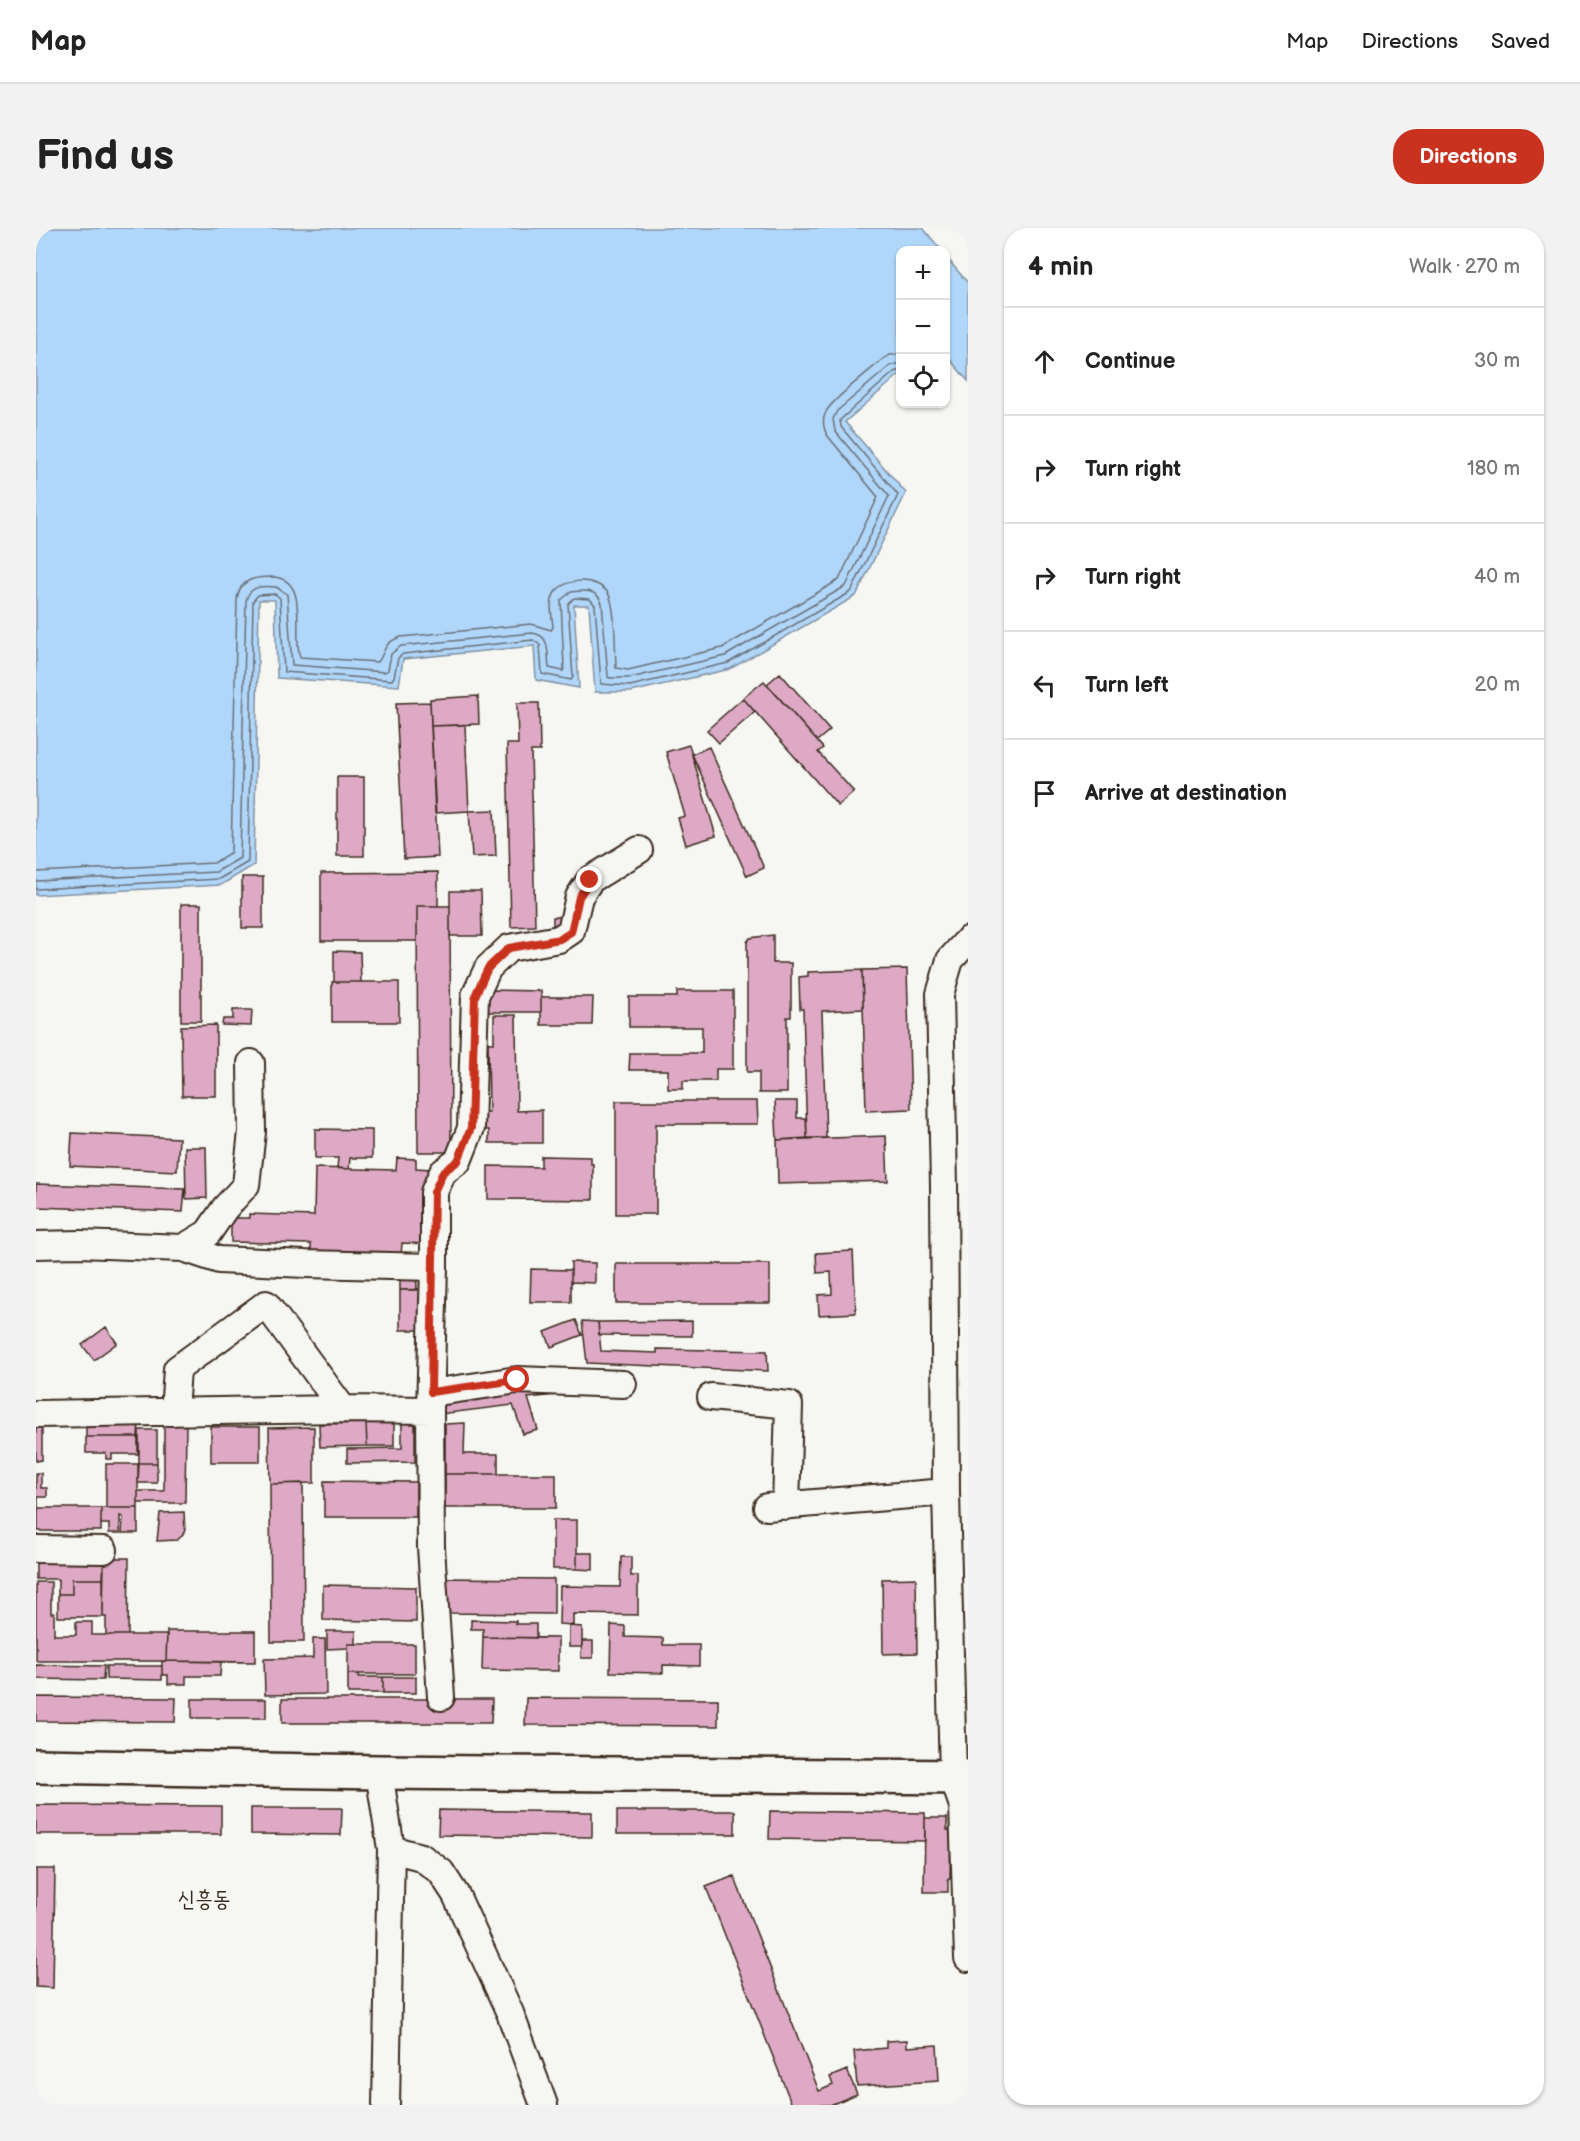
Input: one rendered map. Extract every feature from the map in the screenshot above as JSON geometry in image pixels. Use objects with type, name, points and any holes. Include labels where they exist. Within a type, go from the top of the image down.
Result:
[{"type":"highway","points":[[36,1766],[379,1772],[963,1791]]},
{"type":"street","points":[[441,1697],[431,1547],[430,1401],[434,1192],[443,1172],[458,1161],[471,1128],[475,996],[488,968],[509,948],[560,939],[571,932],[579,897],[590,880],[639,850]]},
{"type":"street","points":[[968,940],[950,960],[940,994],[946,1492],[963,1791],[968,1958]]},
{"type":"street","points":[[183,1248],[208,1233],[225,1208],[246,1185],[252,1132],[251,1063]]},
{"type":"street","points":[[36,1245],[80,1244],[183,1248],[219,1260],[434,1267]]},
{"type":"street","points":[[174,1412],[177,1369],[266,1304],[343,1409]]},
{"type":"street","points":[[36,1414],[343,1409],[430,1401],[517,1380],[623,1384]]},
{"type":"street","points":[[711,1397],[789,1405],[776,1506],[946,1492]]},
{"type":"street","points":[[36,1549],[104,1550]]},
{"type":"street","points":[[379,1772],[390,1849],[386,2105]]},
{"type":"street","points":[[390,1849],[421,1857],[441,1872],[456,1895],[510,2013],[544,2105]]},
{"type":"water","points":[[36,228],[923,228],[938,246],[896,246],[896,377],[845,422],[906,493],[856,596],[730,669],[631,692],[595,692],[589,605],[574,605],[579,688],[536,680],[534,646],[403,659],[399,686],[277,678],[275,600],[259,600],[254,865],[221,885],[36,895]]},
{"type":"water","points":[[950,262],[968,283],[968,381],[950,360]]},
{"type":"building","points":[[780,673],[830,730],[817,741],[767,684]]},
{"type":"building","points":[[764,681],[823,748],[818,752],[854,792],[838,806],[743,698]]},
{"type":"building","points":[[478,696],[479,724],[431,726],[430,699]]},
{"type":"building","points":[[743,698],[755,712],[719,743],[707,730]]},
{"type":"building","points":[[430,702],[438,857],[404,859],[396,703]]},
{"type":"building","points":[[517,703],[539,703],[540,751],[531,751],[535,926],[511,927],[507,744],[518,744]]},
{"type":"building","points":[[465,725],[469,811],[435,813],[431,726]]},
{"type":"building","points":[[689,745],[716,836],[686,845],[678,818],[685,816],[666,752]]},
{"type":"building","points":[[709,747],[764,868],[747,876],[692,754]]},
{"type":"building","points":[[337,777],[364,777],[364,856],[337,856]]},
{"type":"building","points":[[494,810],[496,856],[472,857],[469,811]]},
{"type":"building","points":[[438,872],[438,906],[417,906],[417,941],[321,941],[321,873]]},
{"type":"building","points":[[242,877],[263,877],[263,928],[242,928]]},
{"type":"building","points":[[450,891],[481,891],[482,936],[450,936]]},
{"type":"building","points":[[181,904],[201,904],[201,1021],[181,1021]]},
{"type":"building","points":[[417,906],[450,906],[451,1152],[418,1152]]},
{"type":"building","points":[[553,917],[566,917],[566,928],[553,927]]},
{"type":"building","points":[[773,935],[773,963],[791,963],[791,1017],[787,1017],[787,1093],[759,1093],[759,1072],[747,1072],[747,942],[750,938]]},
{"type":"building","points":[[334,951],[360,952],[361,982],[334,982]]},
{"type":"building","points":[[907,969],[911,1109],[866,1111],[862,970]]},
{"type":"building","points":[[862,970],[863,1009],[822,1011],[826,1138],[807,1138],[803,1009],[800,1009],[799,977],[808,976],[808,972]]},
{"type":"building","points":[[332,982],[399,982],[399,1022],[332,1022]]},
{"type":"building","points":[[488,990],[541,991],[541,1012],[488,1012]]},
{"type":"building","points":[[677,991],[733,991],[733,1069],[716,1069],[716,1081],[683,1081],[683,1089],[668,1089],[668,1070],[629,1070],[630,1053],[702,1053],[702,1027],[629,1027],[629,997],[677,997]]},
{"type":"building","points":[[541,997],[593,997],[592,1025],[541,1025]]},
{"type":"building","points":[[233,1010],[252,1010],[251,1026],[222,1025],[223,1019],[233,1019]]},
{"type":"building","points":[[494,1015],[516,1015],[517,1111],[542,1110],[542,1143],[489,1143],[489,1130],[481,1130],[481,1112],[489,1112],[488,1043],[494,1043]]},
{"type":"building","points":[[216,1025],[216,1096],[182,1096],[181,1026]]},
{"type":"building","points":[[616,1101],[757,1101],[758,1124],[656,1124],[656,1214],[616,1214]]},
{"type":"building","points":[[775,1101],[797,1101],[797,1118],[806,1118],[807,1138],[777,1140]]},
{"type":"building","points":[[315,1129],[372,1130],[372,1158],[350,1158],[349,1169],[337,1168],[338,1158],[315,1158]]},
{"type":"building","points":[[72,1133],[179,1138],[177,1171],[70,1166]]},
{"type":"building","points":[[886,1136],[888,1181],[778,1184],[777,1140]]},
{"type":"building","points":[[185,1147],[206,1147],[207,1198],[186,1199]]},
{"type":"building","points":[[541,1156],[591,1157],[593,1200],[488,1199],[488,1166],[541,1167]]},
{"type":"building","points":[[397,1158],[416,1159],[416,1168],[431,1169],[429,1244],[402,1243],[401,1256],[311,1254],[311,1244],[231,1242],[231,1218],[249,1218],[249,1214],[314,1216],[315,1168],[396,1170]]},
{"type":"building","points":[[36,1184],[185,1189],[183,1212],[36,1207]]},
{"type":"building","points":[[853,1251],[856,1313],[819,1315],[818,1295],[832,1294],[831,1272],[817,1273],[816,1253]]},
{"type":"building","points":[[571,1262],[595,1263],[595,1283],[571,1282]]},
{"type":"building","points":[[616,1264],[770,1264],[770,1303],[616,1303]]},
{"type":"building","points":[[400,1268],[416,1268],[417,1290],[400,1290]]},
{"type":"building","points":[[531,1269],[571,1270],[571,1302],[530,1302]]},
{"type":"building","points":[[431,1289],[431,1315],[419,1315],[419,1330],[400,1330],[400,1290]]},
{"type":"building","points":[[576,1320],[582,1335],[551,1347],[545,1332]]},
{"type":"building","points":[[582,1321],[598,1322],[601,1351],[657,1353],[657,1349],[767,1351],[768,1371],[587,1363]]},
{"type":"building","points":[[692,1321],[692,1336],[599,1335],[598,1322]]},
{"type":"building","points":[[106,1327],[117,1343],[94,1360],[82,1345]]},
{"type":"building","points":[[554,1384],[556,1395],[528,1398],[538,1430],[523,1434],[513,1405],[440,1414],[439,1401]]},
{"type":"building","points":[[86,1420],[139,1420],[138,1437],[86,1437]]},
{"type":"building","points":[[394,1422],[394,1446],[367,1446],[366,1423]]},
{"type":"building","points":[[366,1423],[367,1446],[320,1447],[319,1424]]},
{"type":"building","points":[[402,1423],[415,1423],[415,1462],[347,1463],[347,1449],[402,1448]]},
{"type":"building","points":[[465,1423],[464,1454],[498,1454],[498,1474],[445,1474],[445,1424]]},
{"type":"building","points":[[164,1424],[186,1424],[185,1503],[138,1503],[138,1491],[164,1491]]},
{"type":"building","points":[[42,1427],[42,1460],[36,1461],[36,1428]]},
{"type":"building","points":[[211,1427],[260,1427],[260,1462],[211,1462]]},
{"type":"building","points":[[314,1427],[314,1483],[270,1484],[269,1428]]},
{"type":"building","points":[[139,1430],[157,1430],[157,1463],[139,1463]]},
{"type":"building","points":[[86,1437],[138,1437],[138,1454],[112,1454],[112,1459],[106,1459],[106,1453],[86,1453]]},
{"type":"building","points":[[139,1463],[157,1463],[157,1483],[138,1483]]},
{"type":"building","points":[[106,1464],[138,1464],[138,1508],[106,1508]]},
{"type":"building","points":[[36,1473],[41,1473],[41,1488],[47,1488],[47,1497],[38,1497],[38,1513],[36,1513]]},
{"type":"building","points":[[445,1474],[556,1474],[556,1508],[445,1508]]},
{"type":"building","points":[[324,1481],[416,1482],[416,1517],[324,1517]]},
{"type":"building","points":[[303,1483],[304,1642],[271,1642],[270,1484]]},
{"type":"building","points":[[38,1508],[101,1508],[101,1531],[38,1531]]},
{"type":"building","points":[[101,1508],[138,1508],[138,1533],[122,1533],[123,1517],[120,1516],[120,1533],[109,1533],[109,1524],[101,1524]]},
{"type":"building","points":[[184,1512],[185,1530],[182,1536],[177,1540],[157,1541],[160,1513]]},
{"type":"building","points":[[553,1520],[577,1520],[577,1569],[553,1569]]},
{"type":"building","points":[[577,1553],[593,1553],[593,1570],[577,1569]]},
{"type":"building","points":[[36,1557],[104,1558],[103,1579],[72,1579],[72,1594],[58,1594],[58,1579],[36,1579]]},
{"type":"building","points":[[621,1557],[631,1557],[631,1576],[638,1576],[638,1615],[573,1614],[573,1625],[559,1624],[560,1586],[620,1587]]},
{"type":"building","points":[[104,1558],[129,1558],[128,1635],[106,1635],[106,1617],[103,1617]]},
{"type":"building","points":[[444,1578],[554,1579],[554,1614],[443,1613]]},
{"type":"building","points":[[916,1578],[917,1653],[883,1654],[882,1579]]},
{"type":"building","points":[[72,1579],[103,1579],[103,1617],[58,1617],[58,1594],[72,1594]]},
{"type":"building","points":[[36,1582],[51,1582],[54,1635],[76,1635],[76,1622],[92,1622],[92,1635],[167,1635],[166,1661],[36,1661]]},
{"type":"building","points":[[323,1585],[416,1587],[416,1622],[323,1620]]},
{"type":"building","points":[[471,1620],[536,1624],[536,1638],[483,1637],[483,1629],[471,1629]]},
{"type":"building","points":[[611,1625],[625,1626],[625,1637],[663,1638],[663,1645],[699,1645],[699,1666],[663,1665],[663,1673],[610,1672]]},
{"type":"building","points":[[569,1626],[582,1627],[582,1647],[569,1647]]},
{"type":"building","points":[[167,1631],[255,1631],[255,1662],[166,1661]]},
{"type":"building","points":[[327,1631],[356,1631],[356,1644],[348,1644],[348,1648],[327,1649]]},
{"type":"building","points":[[483,1637],[558,1638],[558,1671],[482,1670]]},
{"type":"building","points":[[313,1639],[325,1639],[326,1694],[265,1695],[264,1659],[313,1658]]},
{"type":"building","points":[[582,1641],[593,1641],[593,1658],[581,1658]]},
{"type":"building","points":[[348,1644],[415,1644],[415,1674],[348,1674]]},
{"type":"building","points":[[162,1661],[221,1662],[220,1676],[186,1676],[186,1684],[168,1684],[168,1675],[162,1675]]},
{"type":"building","points":[[36,1665],[104,1666],[103,1680],[36,1679]]},
{"type":"building","points":[[106,1666],[162,1666],[162,1680],[106,1679]]},
{"type":"building","points":[[348,1674],[359,1674],[359,1677],[383,1677],[383,1693],[348,1693]]},
{"type":"building","points":[[383,1677],[416,1677],[416,1693],[383,1693]]},
{"type":"building","points":[[36,1697],[176,1698],[175,1722],[36,1721]]},
{"type":"building","points":[[526,1698],[718,1699],[718,1726],[525,1725]]},
{"type":"building","points":[[192,1699],[266,1699],[266,1718],[192,1718]]},
{"type":"building","points":[[282,1699],[492,1699],[491,1723],[282,1723]]},
{"type":"building","points":[[36,1805],[221,1806],[221,1834],[36,1834]]},
{"type":"building","points":[[251,1808],[342,1808],[341,1835],[251,1834]]},
{"type":"building","points":[[439,1810],[592,1812],[592,1837],[438,1835]]},
{"type":"building","points":[[617,1811],[735,1811],[735,1834],[617,1834]]},
{"type":"building","points":[[770,1811],[925,1813],[925,1841],[769,1839]]},
{"type":"building","points":[[925,1818],[947,1818],[947,1830],[951,1830],[948,1892],[924,1892]]},
{"type":"building","points":[[36,1869],[55,1869],[53,1988],[36,1987]]},
{"type":"building","points":[[734,1876],[819,2091],[833,2085],[830,2077],[847,2070],[857,2094],[830,2105],[792,2105],[706,1887]]},
{"type":"building","points":[[907,2040],[907,2047],[937,2045],[939,2081],[857,2086],[854,2051],[886,2048],[886,2041]]},
{"type":"district","name":"신흥동","points":[[204,1898]]},
{"type":"route","points":[[517,1380],[431,1392],[434,1192],[443,1172],[458,1161],[471,1128],[475,996],[488,968],[509,948],[560,939],[571,932],[579,897],[590,880]]}]
